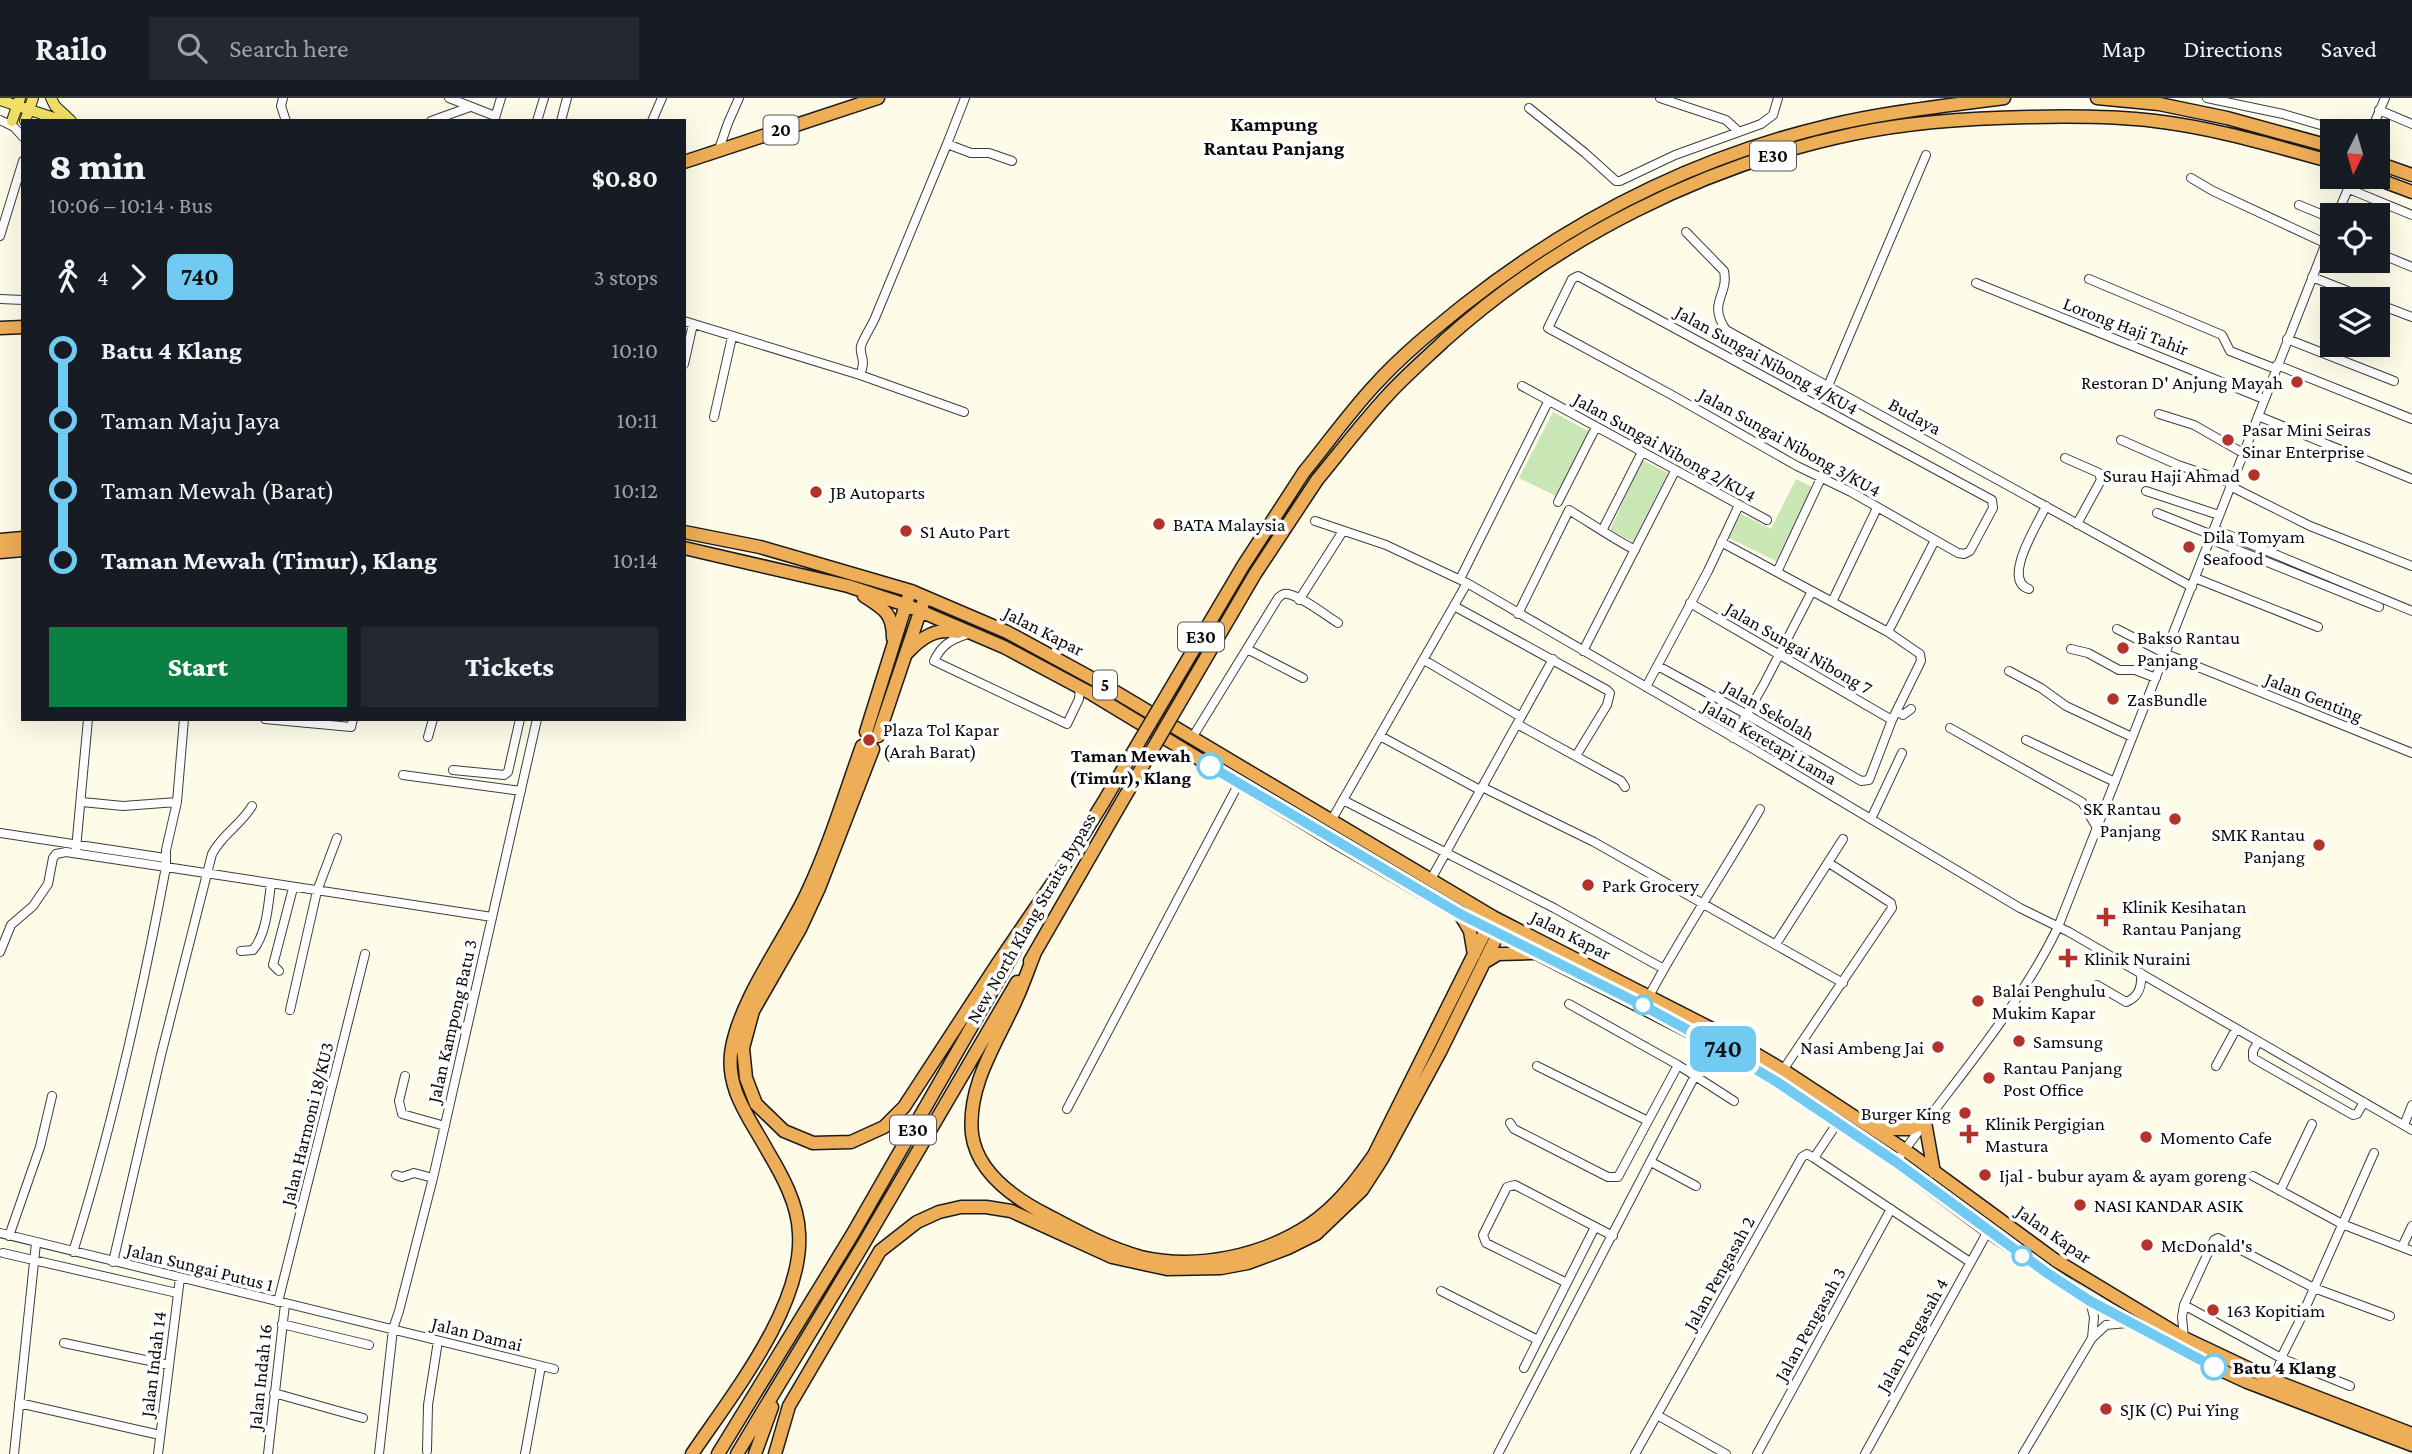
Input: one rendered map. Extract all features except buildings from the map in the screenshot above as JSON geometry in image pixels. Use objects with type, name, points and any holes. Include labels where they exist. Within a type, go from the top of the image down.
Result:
[{"type":"highway","name":"20","points":[[686,161],[878,98]]},
{"type":"highway","name":"New North Klang Straits Bypass","points":[[718,1454],[859,1223],[1058,875],[1243,566],[1304,472],[1374,386],[1434,329],[1501,276],[1609,208],[1696,168],[1802,132],[1872,117],[2004,98]]},
{"type":"highway","points":[[2097,98],[2159,104],[2227,118],[2320,143]]},
{"type":"highway","name":"New North Klang Straits Bypass","points":[[737,1454],[1034,956],[1255,574],[1317,480],[1388,395],[1446,339],[1510,288],[1618,220],[1701,181],[1788,151],[1854,134],[1920,124],[2005,117],[2080,116],[2155,121],[2225,133],[2320,159]]},
{"type":"highway","points":[[2390,167],[2412,175]]},
{"type":"highway","points":[[2390,184],[2412,192]]},
{"type":"highway","points":[[0,328],[21,327]]},
{"type":"highway","name":"Jalan Kapar","points":[[686,532],[760,547],[911,591],[1032,645],[1097,681],[1430,881],[1539,954],[1712,1043],[1838,1122],[2090,1301],[2247,1382],[2412,1445]]},
{"type":"highway","points":[[0,540],[21,538]]},
{"type":"highway","name":"Jalan Kapar","points":[[686,548],[848,586],[906,605],[982,637],[1080,687],[1460,914],[1495,925],[1649,996],[1783,1070],[1905,1150],[2055,1260],[2185,1338],[2275,1381],[2412,1434]]},
{"type":"highway","points":[[0,552],[21,550]]},
{"type":"highway","points":[[848,586],[889,615],[899,653]]},
{"type":"highway","points":[[899,653],[906,605],[911,591]]},
{"type":"highway","points":[[872,734],[899,653],[925,596]]},
{"type":"highway","points":[[899,653],[931,633],[945,630],[982,637]]},
{"type":"highway","points":[[692,1454],[742,1380],[783,1311],[797,1269],[799,1233],[792,1198],[737,1100],[732,1083],[731,1050],[741,1016],[806,894],[867,748],[819,888],[800,929],[753,1011],[743,1048],[746,1078],[756,1104],[784,1131],[813,1143],[851,1142],[884,1127],[904,1107],[1058,875]]},
{"type":"highway","points":[[1460,914],[1470,931],[1480,959]]},
{"type":"highway","points":[[775,1454],[789,1406],[880,1251],[917,1222],[939,1212],[961,1207],[1011,1211],[1112,1257],[1167,1269],[1221,1268],[1248,1263],[1289,1248],[1315,1234],[1362,1190],[1382,1160],[1440,1052],[1495,925]]},
{"type":"highway","points":[[1034,956],[983,1067],[975,1091],[972,1136],[979,1157],[996,1180],[1013,1194],[1036,1210],[1089,1237],[1142,1257],[1192,1261],[1245,1254],[1310,1225],[1355,1183],[1374,1155],[1480,959],[1508,952],[1539,954]]},
{"type":"highway","points":[[1872,1129],[1909,1129],[1924,1122],[1934,1172]]},
{"type":"highway","points":[[755,1454],[779,1387]]},
{"type":"main road","points":[[51,98],[55,106],[69,119]]},
{"type":"main road","points":[[0,100],[31,103],[59,119]]},
{"type":"main road","points":[[12,121],[19,102]]},
{"type":"main road","points":[[0,118],[21,122]]},
{"type":"street","points":[[283,98],[281,106],[285,119]]},
{"type":"street","points":[[449,98],[495,119],[501,98]]},
{"type":"street","points":[[538,119],[544,98]]},
{"type":"street","points":[[562,119],[567,98]]},
{"type":"street","points":[[653,119],[662,98]]},
{"type":"street","points":[[719,149],[739,98]]},
{"type":"street","points":[[860,375],[865,362],[860,350],[876,318],[965,98]]},
{"type":"street","points":[[1660,98],[1726,120],[1738,131]]},
{"type":"street","points":[[1529,108],[1616,181],[1620,181],[1675,155],[1769,119],[1773,115],[1778,98]]},
{"type":"street","points":[[2207,98],[2320,125]]},
{"type":"street","points":[[2376,119],[2385,98]]},
{"type":"street","points":[[437,119],[470,107]]},
{"type":"street","points":[[2379,110],[2412,124]]},
{"type":"street","points":[[0,118],[21,135]]},
{"type":"street","points":[[947,144],[971,153],[989,153],[1012,161]]},
{"type":"street","points":[[1828,387],[1926,155]]},
{"type":"street","points":[[0,236],[21,168]]},
{"type":"street","points":[[2191,178],[2320,241]]},
{"type":"street","points":[[2351,189],[2412,215]]},
{"type":"street","points":[[2299,205],[2320,214]]},
{"type":"street","name":"Budaya","points":[[1686,232],[1724,271],[1725,278],[1717,304],[1719,320],[1726,331],[2192,587]]},
{"type":"street","points":[[1896,1162],[2013,1002],[2043,957],[2058,927],[2320,256]]},
{"type":"street","points":[[2390,258],[2412,267]]},
{"type":"street","name":"Jalan Sungai Nibong 4/KU4","points":[[1548,328],[1572,279],[1583,277],[1878,437],[1992,500],[1993,503]]},
{"type":"street","points":[[2312,277],[2337,287]]},
{"type":"street","points":[[2089,279],[2222,335],[2230,351],[2412,419]]},
{"type":"street","name":"Lorong Haji Tahir","points":[[1976,283],[2264,399]]},
{"type":"street","points":[[0,299],[21,300]]},
{"type":"street","points":[[2390,308],[2412,317]]},
{"type":"street","points":[[686,348],[689,323],[860,375],[964,412]]},
{"type":"street","name":"Jalan Sungai Nibong 3/KU4","points":[[1548,328],[1958,553],[1970,551],[1993,508],[1993,503]]},
{"type":"street","points":[[714,416],[732,337]]},
{"type":"street","points":[[2287,340],[2394,382]]},
{"type":"street","name":"Jalan Sungai Nibong 2/KU4","points":[[1522,386],[1767,520]]},
{"type":"street","points":[[1331,821],[1454,606],[1463,581],[1548,402]]},
{"type":"street","points":[[2159,414],[2194,425],[2243,453]]},
{"type":"street","points":[[2258,415],[2412,479]]},
{"type":"street","points":[[1558,502],[1596,427]]},
{"type":"street","points":[[2121,440],[2231,485],[2311,526],[2412,566]]},
{"type":"street","points":[[1603,530],[1642,452]]},
{"type":"street","points":[[2065,458],[2099,473],[2101,480],[2077,524]]},
{"type":"street","points":[[1583,651],[1675,471]]},
{"type":"street","points":[[1777,572],[1822,476]]},
{"type":"street","points":[[2146,491],[2219,514]]},
{"type":"street","points":[[1646,687],[1739,505]]},
{"type":"street","points":[[2029,589],[2021,587],[2018,581],[2019,565],[2046,506]]},
{"type":"street","points":[[1832,601],[1877,508]]},
{"type":"street","points":[[1518,614],[1569,510],[1635,551]]},
{"type":"street","points":[[2157,513],[2412,611]]},
{"type":"street","name":"Jalan Keretapi Lama","points":[[1315,521],[1386,545],[1463,581],[2020,908],[2141,973],[2408,1127]]},
{"type":"street","points":[[1299,600],[1343,531]]},
{"type":"street","points":[[2212,534],[2379,607]]},
{"type":"street","points":[[1888,632],[1936,540]]},
{"type":"street","points":[[1721,542],[1888,632],[1920,654],[1921,661],[1895,716]]},
{"type":"street","points":[[2195,578],[2318,627]]},
{"type":"street","points":[[1733,738],[1812,591]]},
{"type":"street","points":[[1192,738],[1278,598],[1288,594],[1338,623]]},
{"type":"street","name":"Jalan Sungai Nibong 7","points":[[1690,603],[1895,716]]},
{"type":"street","points":[[1454,606],[1610,693],[1607,705],[1576,756]]},
{"type":"street","name":"Jalan Genting","points":[[2118,629],[2166,654],[2412,753]]},
{"type":"street","points":[[968,634],[939,649],[934,661],[1067,724],[1079,699],[1080,687]]},
{"type":"street","points":[[1247,649],[1303,678]]},
{"type":"street","points":[[2071,649],[2088,653],[2119,670],[2135,670],[2156,678]]},
{"type":"street","points":[[1430,881],[1553,659]]},
{"type":"street","points":[[1424,660],[1620,781],[1625,787]]},
{"type":"street","name":"Jalan Sekolah","points":[[1658,666],[1865,782],[1869,780],[1895,716]]},
{"type":"street","points":[[2009,671],[2041,688],[2066,706],[2132,737]]},
{"type":"street","points":[[1895,716],[1903,715],[1911,709]]},
{"type":"street","points":[[75,855],[88,721]]},
{"type":"street","points":[[73,1252],[142,985],[177,802],[184,721]]},
{"type":"street","points":[[286,721],[351,727],[352,721]]},
{"type":"street","points":[[428,737],[432,721]]},
{"type":"street","points":[[453,770],[504,775],[508,772],[520,721]]},
{"type":"street","name":"Jalan Kampong Batu 3","points":[[379,1454],[393,1329],[433,1178],[537,721]]},
{"type":"street","points":[[1950,729],[2082,802],[2097,828]]},
{"type":"street","points":[[1380,736],[1481,789],[1594,842],[1843,983]]},
{"type":"street","points":[[2026,740],[2115,782]]},
{"type":"street","points":[[1871,819],[1902,753]]},
{"type":"street","points":[[403,775],[521,790]]},
{"type":"street","points":[[1067,1109],[1239,783]]},
{"type":"street","points":[[1343,800],[1664,969]]},
{"type":"street","points":[[82,802],[122,806],[177,802]]},
{"type":"street","points":[[113,1262],[207,874],[218,843],[238,825],[252,806]]},
{"type":"street","points":[[1649,996],[1760,809]]},
{"type":"street","points":[[0,833],[77,845],[207,874],[492,917]]},
{"type":"street","points":[[290,1010],[317,891],[337,838]]},
{"type":"street","points":[[1776,944],[1843,839]]},
{"type":"street","points":[[0,952],[11,925],[33,906],[48,884],[56,854],[66,852],[166,863]]},
{"type":"street","points":[[1783,1070],[1892,908],[1891,903],[1829,863]]},
{"type":"street","points":[[241,951],[253,950],[258,944],[271,884]]},
{"type":"street","points":[[279,971],[273,965],[293,888]]},
{"type":"street","name":"Jalan Harmoni 18/KU3","points":[[281,1303],[365,954]]},
{"type":"street","points":[[2097,985],[2126,1002],[2134,999],[2139,992],[2141,973]]},
{"type":"street","points":[[1569,1004],[1678,1065],[1734,1101]]},
{"type":"street","points":[[2216,1066],[2236,1029]]},
{"type":"street","points":[[2258,1042],[2253,1058],[2300,1085],[2353,1115],[2357,1114],[2364,1102]]},
{"type":"street","points":[[1498,1454],[1712,1043]]},
{"type":"street","points":[[1510,1123],[1514,1129],[1608,1177],[1618,1177],[1678,1065]]},
{"type":"street","points":[[1537,1066],[1648,1121]]},
{"type":"street","points":[[2300,1085],[2309,1071]]},
{"type":"street","points":[[405,1076],[399,1101],[402,1114],[444,1126]]},
{"type":"street","points":[[5,1235],[40,1147],[52,1096]]},
{"type":"street","points":[[2408,1127],[2412,1105]]},
{"type":"street","name":"Jalan Pengasah 2","points":[[1637,1453],[1802,1157],[1807,1154],[1814,1158],[1838,1122]]},
{"type":"street","points":[[2280,1191],[2312,1124]]},
{"type":"street","points":[[2275,1381],[2281,1357],[2374,1153]]},
{"type":"street","points":[[1814,1158],[1970,1262]]},
{"type":"street","points":[[1651,1162],[1696,1186]]},
{"type":"street","points":[[396,1175],[402,1177],[414,1173],[433,1178]]},
{"type":"street","points":[[2253,1176],[2342,1224],[2412,1251]]},
{"type":"street","points":[[1567,1283],[1486,1243],[1483,1235],[1507,1187],[1515,1185],[1613,1236]]},
{"type":"street","name":"Jalan Pengasah 3","points":[[1757,1454],[1891,1209]]},
{"type":"street","points":[[2402,1247],[2412,1226]]},
{"type":"street","points":[[1524,1368],[1595,1227]]},
{"type":"street","name":"Jalan Pengasah 4","points":[[1865,1454],[1988,1231]]},
{"type":"street","name":"Jalan Sungai Putus 1","points":[[5,1235],[393,1329]]},
{"type":"street","points":[[2185,1338],[2182,1317],[2184,1305],[2214,1240],[2218,1238],[2314,1288],[2390,1316]]},
{"type":"street","points":[[14,1454],[36,1243]]},
{"type":"street","points":[[4,1253],[177,1293]]},
{"type":"street","name":"Jalan Indah 14","points":[[158,1454],[180,1278]]},
{"type":"street","points":[[1441,1291],[1538,1340]]},
{"type":"street","points":[[2090,1301],[2094,1317],[2092,1338]]},
{"type":"street","name":"Jalan Indah 16","points":[[268,1454],[282,1324],[281,1303]]},
{"type":"street","points":[[2184,1305],[2281,1357],[2350,1386]]},
{"type":"street","points":[[2024,1454],[2092,1338],[2106,1325],[2130,1323]]},
{"type":"street","points":[[282,1324],[369,1345]]},
{"type":"street","name":"Jalan Damai","points":[[393,1329],[554,1369]]},
{"type":"street","points":[[427,1451],[428,1405],[438,1341]]},
{"type":"street","points":[[64,1343],[169,1365]]},
{"type":"street","points":[[525,1454],[541,1366]]},
{"type":"street","points":[[274,1393],[363,1418]]},
{"type":"street","points":[[19,1403],[160,1435]]},
{"type":"street","points":[[1657,1415],[1726,1454]]},
{"type":"green space","points":[[1553,412],[1590,432],[1556,496],[1519,478]]},
{"type":"green space","points":[[1642,460],[1668,473],[1633,542],[1610,530]]},
{"type":"green space","points":[[1796,479],[1812,487],[1776,561],[1729,538],[1741,514],[1771,529]]},
{"type":"bus line","name":"740","points":[[1210,766],[1460,914],[1712,1043],[1838,1122],[2090,1301],[2214,1367]]},
{"type":"place","name":"Restoran D' Anjung Mayah","points":[[2297,382]]},
{"type":"place","name":"Pasar Mini Seiras Sinar Enterprise","points":[[2228,440]]},
{"type":"place","name":"Surau Haji Ahmad","points":[[2254,475]]},
{"type":"place","name":"JB Autoparts","points":[[816,492]]},
{"type":"place","name":"BATA Malaysia","points":[[1159,524]]},
{"type":"place","name":"S1 Auto Part","points":[[906,531]]},
{"type":"place","name":"Dila Tomyam Seafood","points":[[2189,547]]},
{"type":"place","name":"Bakso Rantau Panjang","points":[[2123,648]]},
{"type":"place","name":"ZasBundle","points":[[2113,699]]},
{"type":"place","name":"Plaza Tol Kapar (Arah Barat)","points":[[869,740]]},
{"type":"place","name":"Taman Mewah (Timur), Klang","points":[[1210,766]]},
{"type":"place","name":"SK Rantau Panjang","points":[[2175,819]]},
{"type":"place","name":"SMK Rantau Panjang","points":[[2319,845]]},
{"type":"place","name":"Park Grocery","points":[[1588,885]]},
{"type":"place","name":"Klinik Kesihatan Rantau Panjang","points":[[2106,917]]},
{"type":"place","name":"Klinik Nuraini","points":[[2068,958]]},
{"type":"place","name":"Balai Penghulu Mukim Kapar","points":[[1978,1001]]},
{"type":"place","name":"Samsung","points":[[2019,1041]]},
{"type":"place","name":"Nasi Ambeng Jai","points":[[1938,1047]]},
{"type":"place","name":"Rantau Panjang Post Office","points":[[1989,1078]]},
{"type":"place","name":"Burger King","points":[[1965,1113]]},
{"type":"place","name":"Klinik Pergigian Mastura","points":[[1969,1134]]},
{"type":"place","name":"Momento Cafe","points":[[2146,1137]]},
{"type":"place","name":"Ijal - bubur ayam & ayam goreng","points":[[1985,1175]]},
{"type":"place","name":"NASI KANDAR ASIK","points":[[2080,1205]]},
{"type":"place","name":"McDonald's","points":[[2147,1245]]},
{"type":"place","name":"163 Kopitiam","points":[[2213,1310]]},
{"type":"place","name":"Batu 4 Klang","points":[[2214,1367]]},
{"type":"place","name":"SJK (C) Pui Ying","points":[[2106,1409]]},
{"type":"district","name":"Kampung Rantau Panjang","points":[[1274,136]]}]
